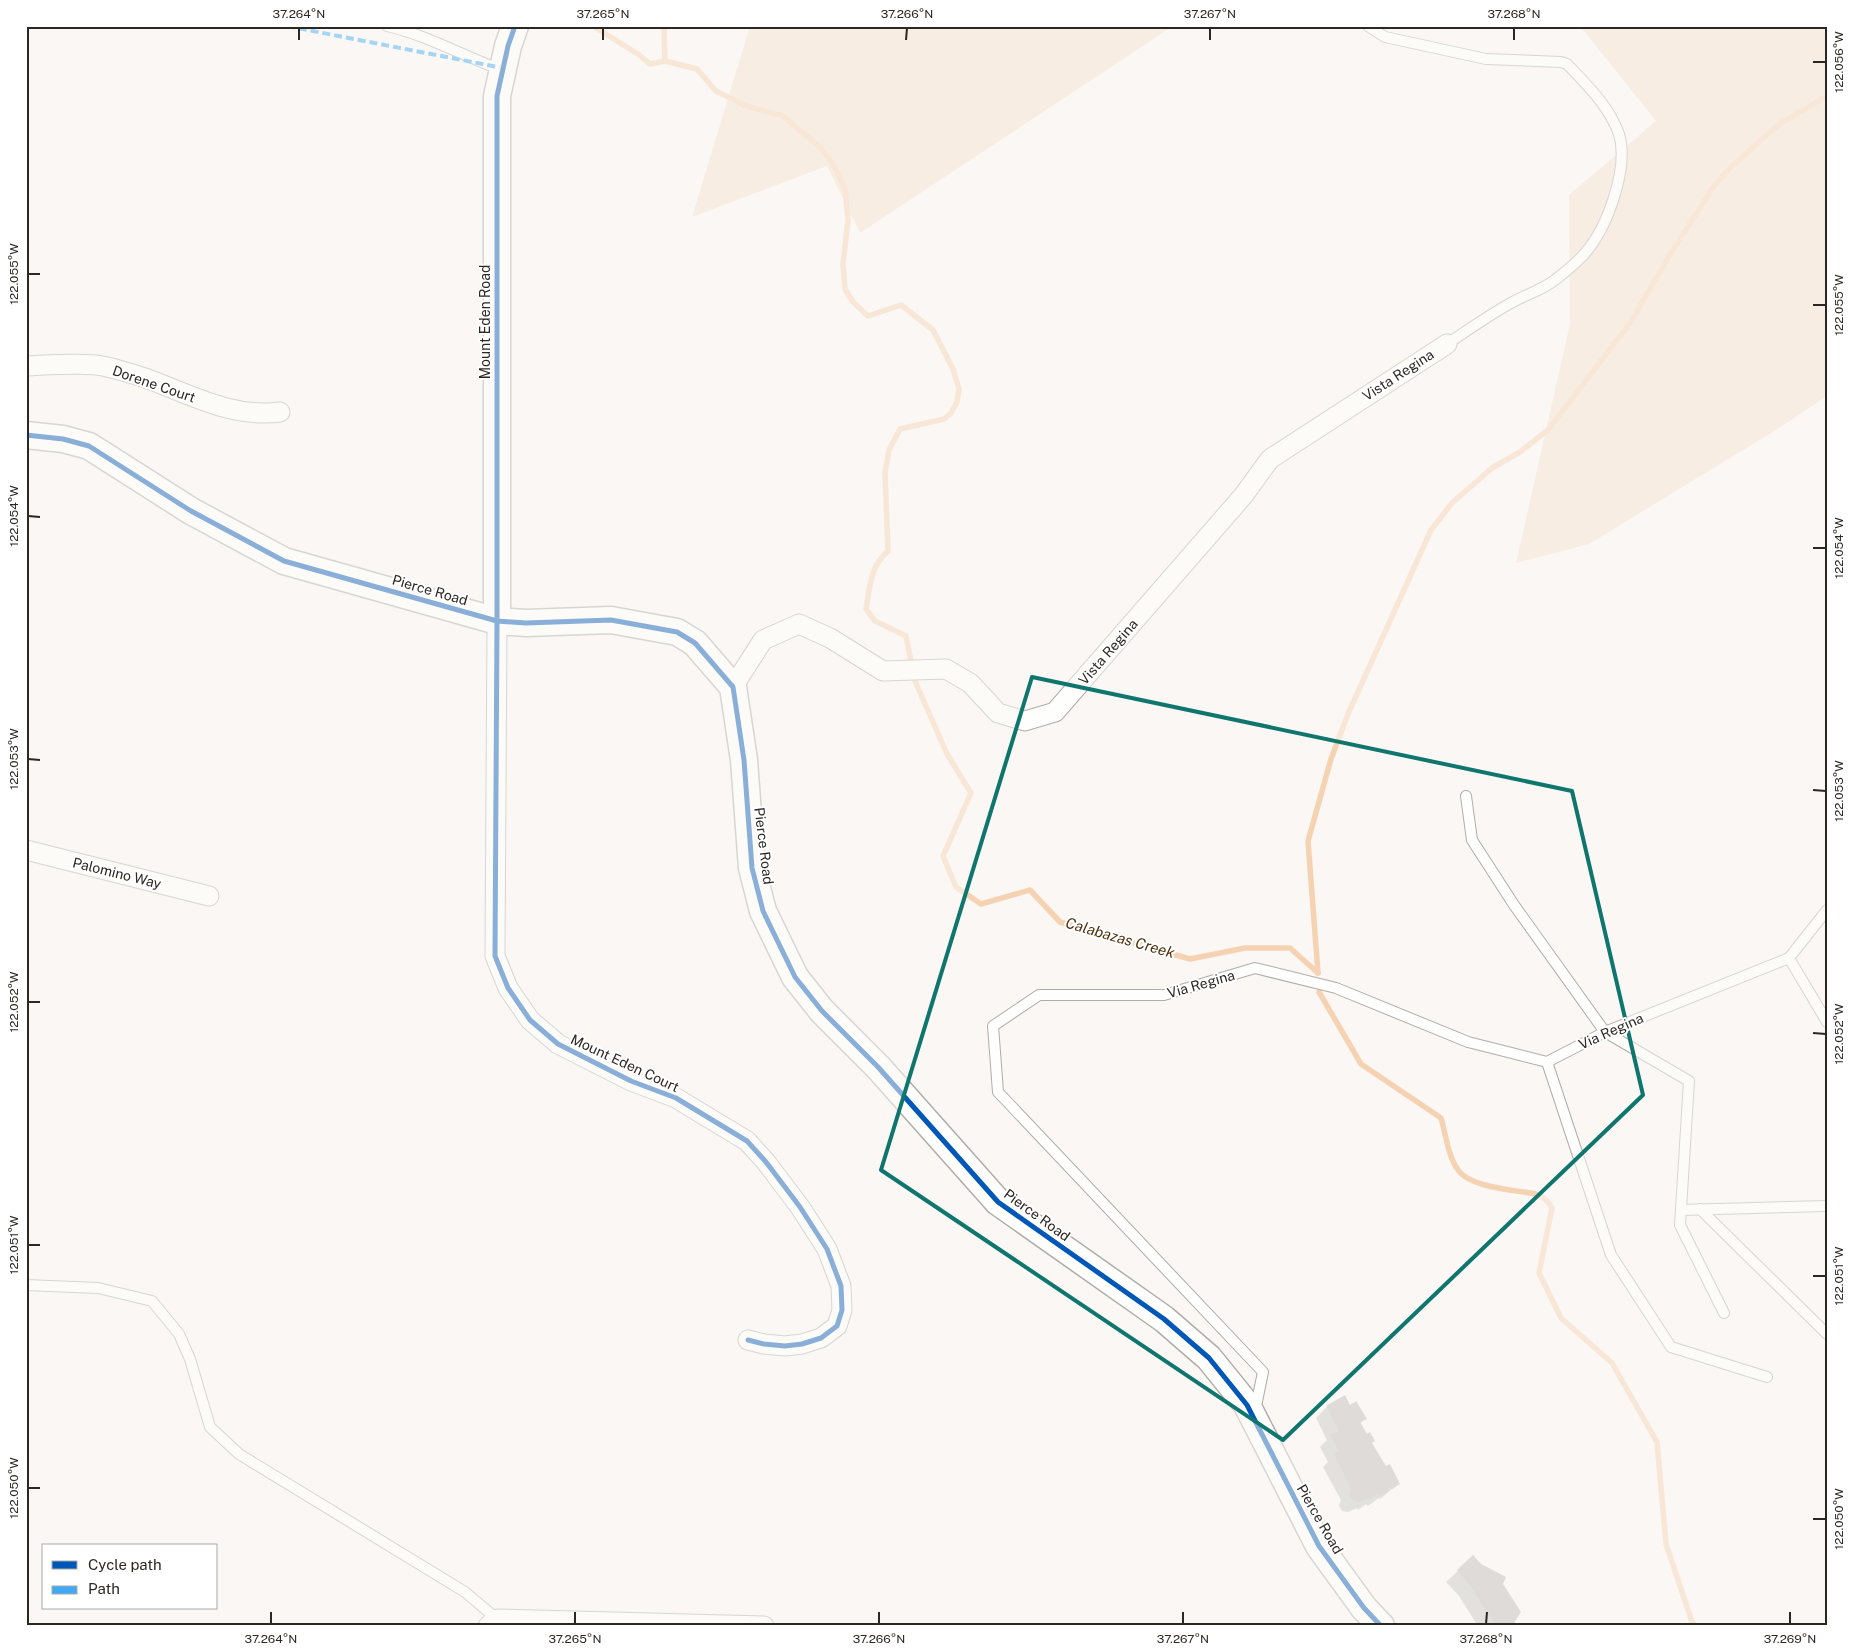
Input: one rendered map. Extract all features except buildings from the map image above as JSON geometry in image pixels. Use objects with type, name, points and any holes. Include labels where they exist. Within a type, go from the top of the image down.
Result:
[{"type":"street","name":"Mount Eden Road","points":[[497,621],[497,96],[515,26]]},
{"type":"street","name":"Vista Regina","points":[[733,687],[763,640],[799,624],[830,638],[883,671],[946,669],[970,683],[998,713],[1024,721],[1055,712],[1243,496],[1270,459],[1447,344]]},
{"type":"street","name":"Dorene Court","points":[[26,366],[97,365],[134,375],[223,408],[248,413],[280,412]]},
{"type":"street","name":"Pierce Road","points":[[26,435],[63,439],[89,446],[191,511],[284,561],[497,621],[526,623],[611,620],[677,632],[695,643],[733,687],[744,760],[752,868],[763,911],[795,977],[822,1011],[878,1067],[998,1202],[1164,1319],[1209,1358],[1246,1405],[1320,1546],[1364,1608],[1381,1626]]},
{"type":"street","name":"Mount Eden Court","points":[[497,621],[495,956],[508,988],[530,1020],[558,1044],[630,1081],[676,1098],[747,1140],[800,1207],[827,1249],[841,1286],[842,1310],[837,1326],[820,1338],[802,1344],[785,1346],[748,1340]]},
{"type":"street","name":"Palomino Way","points":[[26,850],[209,896]]},
{"type":"street","points":[[493,1622],[764,1626]]},
{"type":"lane","points":[[387,26],[401,29],[503,70]]},
{"type":"lane","points":[[1368,26],[1385,37],[1486,59],[1561,62],[1567,64],[1602,101],[1618,132],[1621,144],[1621,161],[1614,198],[1603,225],[1586,252],[1554,281],[1510,303],[1447,344]]},
{"type":"lane","points":[[1466,796],[1472,840],[1514,906],[1605,1032],[1689,1081],[1680,1224],[1724,1313]]},
{"type":"lane","name":"Via Regina","points":[[1254,1419],[1263,1372],[998,1092],[993,1026],[1039,995],[1164,995],[1255,968],[1336,988],[1468,1042],[1547,1062],[1605,1032],[1789,958],[1827,910]]},
{"type":"lane","points":[[1789,958],[1827,1022]]},
{"type":"lane","points":[[1547,1062],[1611,1255],[1671,1346],[1767,1377]]},
{"type":"lane","points":[[1681,1210],[1827,1206]]},
{"type":"lane","points":[[1700,1209],[1827,1334]]},
{"type":"lane","points":[[26,1285],[98,1288],[152,1301],[178,1334],[190,1359],[210,1427],[239,1454],[465,1592],[493,1622]]},
{"type":"highlighted area","points":[[1032,677],[1572,791],[1643,1095],[1283,1440],[881,1170]]},
{"type":"shaded area","points":[[750,26],[1173,26],[860,233],[827,166],[692,217]]},
{"type":"shaded area","points":[[1580,26],[1827,26],[1827,396],[1771,433],[1589,544],[1516,563],[1570,324],[1569,195],[1656,121]]},
{"type":"waterway","points":[[593,26],[638,54],[650,64],[665,61]]},
{"type":"waterway","name":"Calabazas Creek","points":[[665,26],[665,61],[697,69],[716,91],[746,106],[783,116],[820,147],[833,164],[845,189],[848,220],[843,264],[845,289],[853,302],[868,316],[901,305],[933,330],[953,369],[959,389],[957,402],[951,413],[944,419],[900,429],[889,450],[885,473],[888,551],[874,570],[866,609],[875,621],[906,636],[915,681],[947,754],[971,793],[943,856],[956,887],[981,904],[1030,890],[1060,922],[1190,959],[1245,948],[1290,948],[1318,973]]},
{"type":"waterway","points":[[1318,973],[1308,841],[1331,759],[1348,714],[1431,530],[1452,503],[1492,468],[1520,452],[1548,430],[1630,323],[1671,253],[1714,186],[1729,169],[1778,125],[1827,96]]},
{"type":"waterway","name":"Calabazas Creek","points":[[1319,992],[1361,1064],[1441,1118],[1452,1158],[1458,1170],[1464,1176],[1473,1181],[1494,1187],[1536,1194],[1545,1199],[1552,1208],[1539,1273],[1561,1318],[1612,1363],[1657,1442],[1666,1544],[1692,1622],[1696,1626]]},
{"type":"marked path","points":[[287,26],[503,68]]},
{"type":"cycle path","points":[[515,26],[508,46],[497,96],[495,956],[508,988],[530,1020],[558,1044],[631,1081],[676,1098],[747,1141],[766,1162],[800,1207],[827,1249],[841,1286],[842,1310],[837,1326],[821,1338],[802,1344],[785,1346],[748,1340]]},
{"type":"cycle path","points":[[26,435],[63,439],[89,446],[191,511],[284,561],[497,621],[526,623],[611,620],[677,632],[695,643],[733,687],[744,760],[752,868],[763,911],[795,977],[822,1011],[878,1067],[998,1202],[1164,1319],[1209,1358],[1247,1405],[1319,1546],[1364,1608],[1381,1626]]}]
